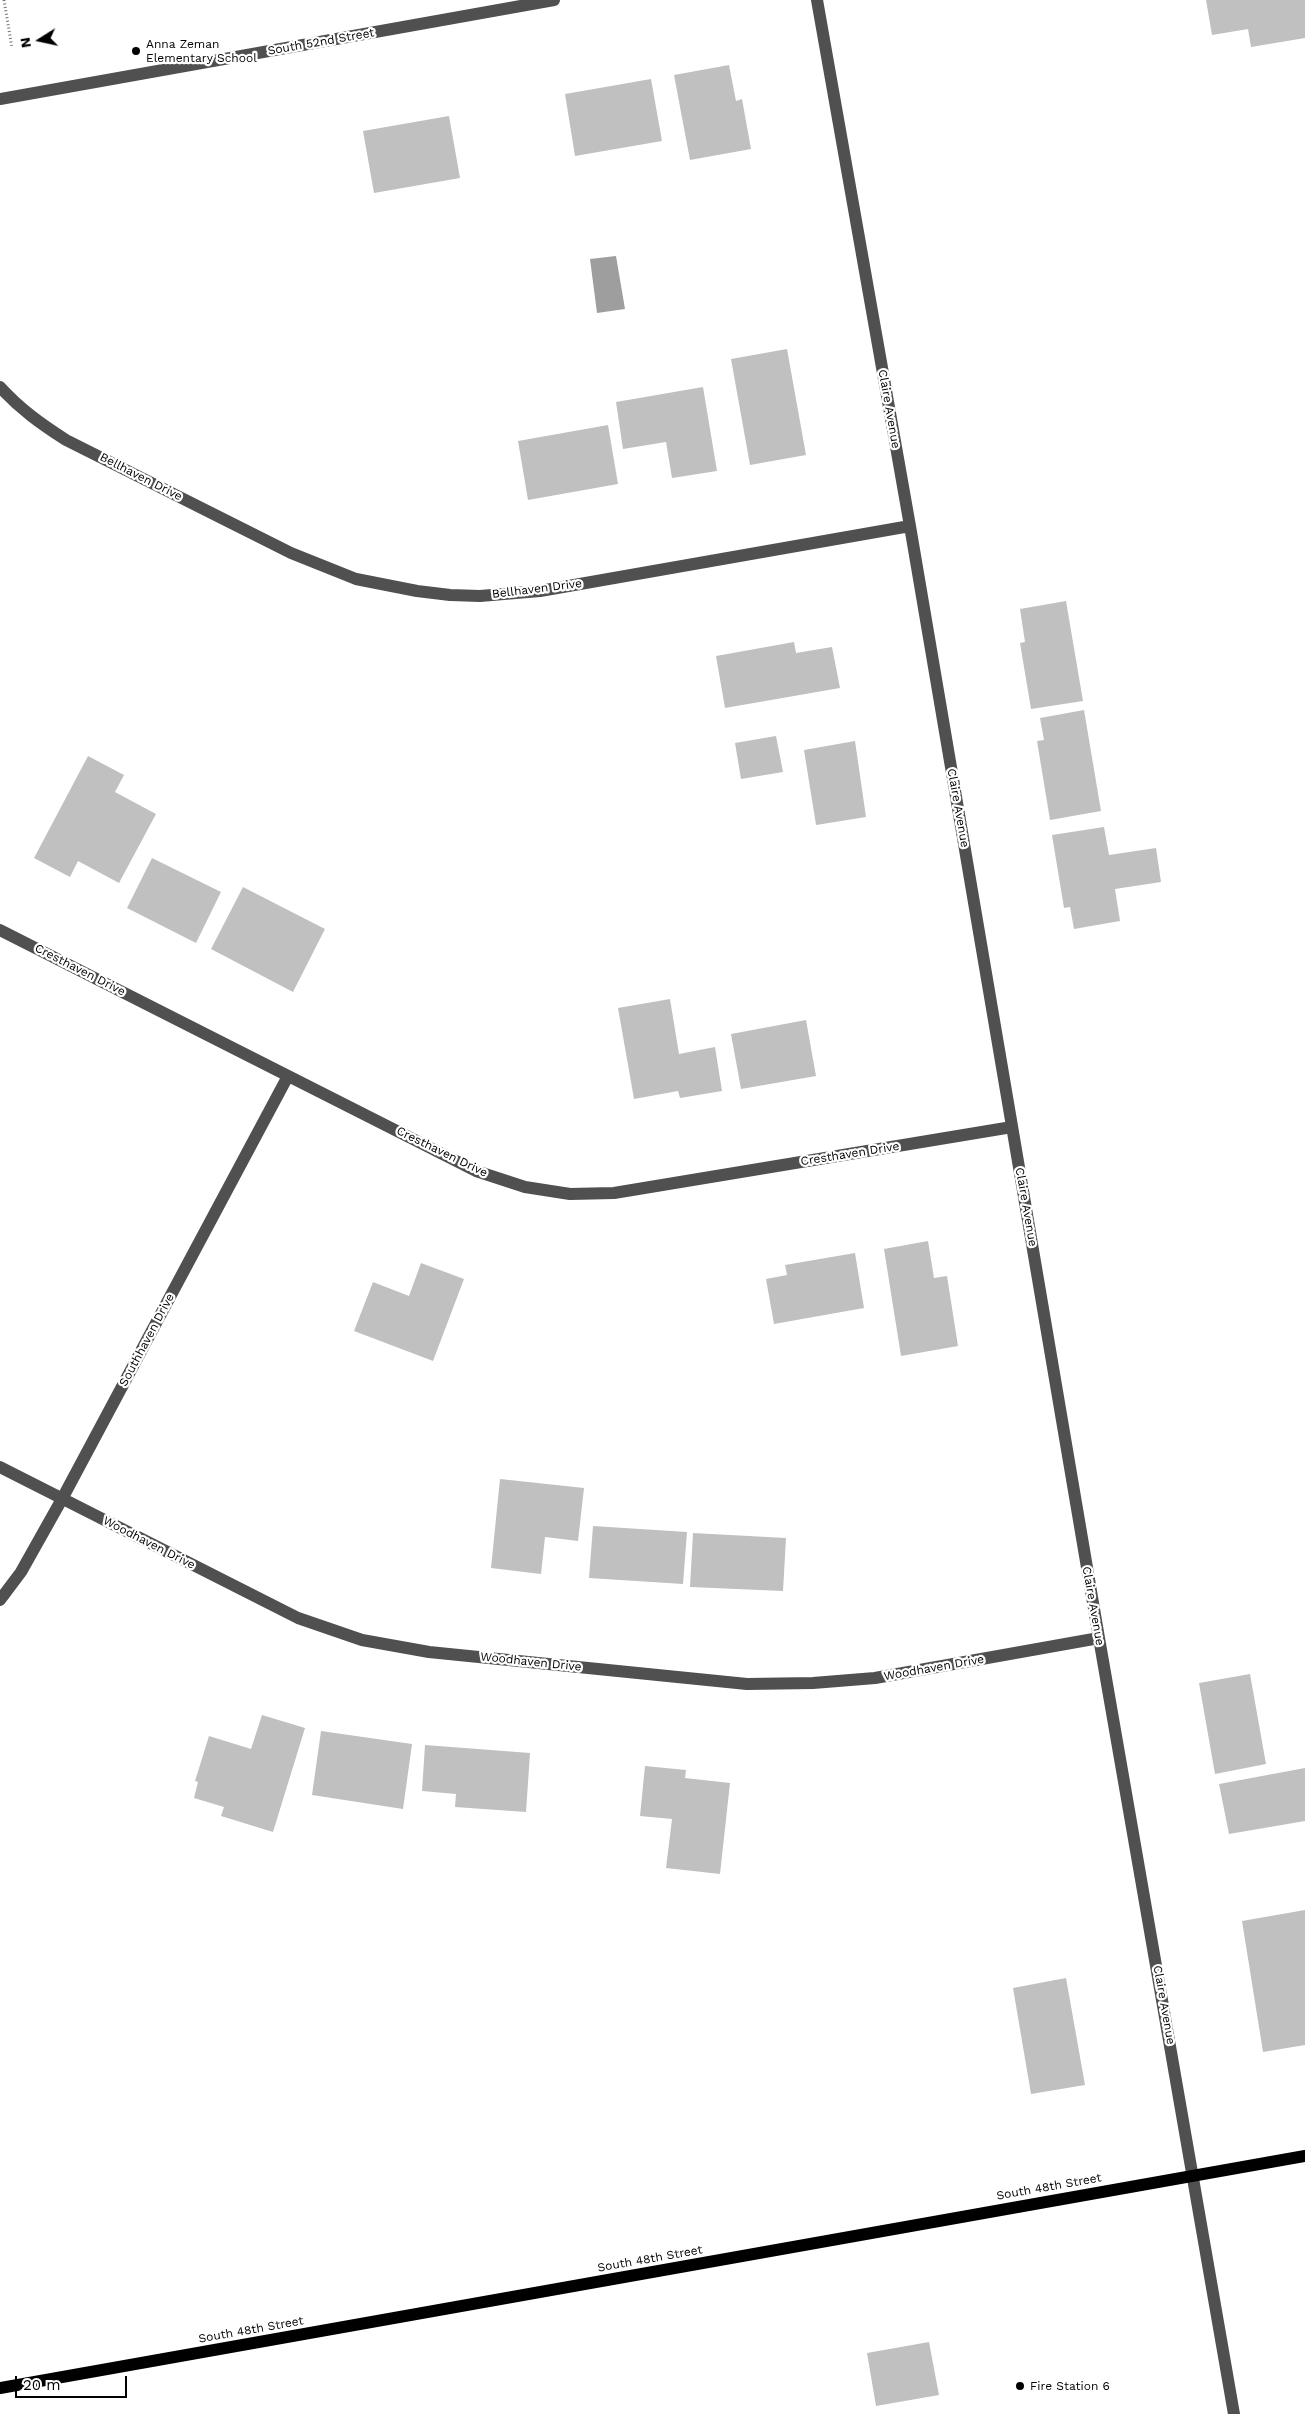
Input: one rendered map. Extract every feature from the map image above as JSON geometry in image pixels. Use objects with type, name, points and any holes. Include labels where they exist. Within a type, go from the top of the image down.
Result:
[{"type":"main road","name":"South 48th Street","points":[[0,2388],[1305,2156]]},
{"type":"street","name":"South 52nd Street","points":[[0,100],[554,0]]},
{"type":"street","name":"Claire Avenue","points":[[817,0],[910,526],[1099,1638],[1194,2175],[1234,2414]]},
{"type":"street","name":"Bellhaven Drive","points":[[0,387],[16,406],[66,440],[291,553],[356,578],[417,591],[480,596],[540,591],[910,526]]},
{"type":"street","name":"Cresthaven Drive","points":[[0,930],[476,1171],[525,1187],[570,1194],[614,1193],[1012,1127]]},
{"type":"street","name":"Southhaven Drive","points":[[0,1600],[21,1572],[62,1499],[288,1076]]},
{"type":"street","name":"Woodhaven Drive","points":[[0,1467],[298,1618],[362,1640],[429,1652],[747,1684],[804,1683],[875,1678],[1099,1638]]},
{"type":"path","points":[[4,0],[12,48]]},
{"type":"shaded area","points":[[616,256],[625,309],[597,313],[590,259]]},
{"type":"building","points":[[1206,0],[1305,0],[1305,38],[1251,47],[1248,29],[1212,35]]},
{"type":"building","points":[[729,65],[736,101],[742,99],[751,149],[690,160],[674,75]]},
{"type":"building","points":[[651,79],[662,141],[575,156],[565,94]]},
{"type":"building","points":[[449,116],[460,178],[374,193],[363,131]]},
{"type":"building","points":[[787,349],[806,455],[750,465],[731,359]]},
{"type":"building","points":[[703,387],[717,471],[672,478],[666,442],[623,449],[616,402]]},
{"type":"building","points":[[608,425],[618,484],[528,500],[518,441]]},
{"type":"building","points":[[1066,601],[1083,701],[1031,709],[1020,643],[1025,642],[1020,609]]},
{"type":"building","points":[[794,642],[796,653],[832,647],[840,688],[725,708],[716,656]]},
{"type":"building","points":[[1084,710],[1101,811],[1050,820],[1037,741],[1044,740],[1040,718]]},
{"type":"building","points":[[776,736],[783,772],[741,779],[735,743]]},
{"type":"building","points":[[855,741],[866,817],[816,825],[804,750]]},
{"type":"building","points":[[88,756],[124,775],[115,792],[156,814],[119,883],[78,861],[70,877],[34,858]]},
{"type":"building","points":[[1104,827],[1109,855],[1156,848],[1161,882],[1115,889],[1120,921],[1074,929],[1070,907],[1064,908],[1052,835]]},
{"type":"building","points":[[152,858],[221,892],[196,943],[127,908]]},
{"type":"building","points":[[243,887],[325,929],[293,992],[211,949]]},
{"type":"building","points":[[670,999],[679,1054],[715,1047],[722,1091],[680,1098],[678,1091],[634,1099],[618,1008]]},
{"type":"building","points":[[806,1020],[816,1076],[741,1089],[731,1034]]},
{"type":"building","points":[[928,1241],[934,1278],[947,1276],[958,1346],[901,1356],[884,1249]]},
{"type":"building","points":[[855,1253],[864,1308],[774,1324],[766,1279],[787,1275],[785,1265]]},
{"type":"building","points":[[421,1263],[464,1279],[433,1361],[354,1331],[373,1282],[409,1296]]},
{"type":"building","points":[[500,1479],[584,1488],[578,1541],[545,1537],[541,1574],[491,1568]]},
{"type":"building","points":[[593,1526],[687,1532],[683,1584],[589,1578]]},
{"type":"building","points":[[693,1533],[786,1538],[783,1591],[690,1587]]},
{"type":"building","points":[[1250,1674],[1266,1764],[1215,1774],[1199,1683]]},
{"type":"building","points":[[262,1715],[305,1728],[273,1832],[221,1816],[224,1807],[194,1798],[198,1782],[195,1781],[209,1736],[251,1749]]},
{"type":"building","points":[[321,1731],[412,1744],[403,1809],[312,1795]]},
{"type":"building","points":[[425,1745],[530,1753],[526,1812],[455,1807],[456,1794],[422,1791]]},
{"type":"building","points":[[645,1766],[686,1770],[685,1778],[730,1783],[720,1874],[666,1868],[672,1819],[640,1816]]},
{"type":"building","points":[[1305,1768],[1305,1821],[1229,1834],[1219,1784]]},
{"type":"building","points":[[1305,1910],[1305,2045],[1263,2052],[1242,1921]]},
{"type":"building","points":[[1066,1978],[1085,2085],[1031,2094],[1013,1988]]},
{"type":"building","points":[[929,2342],[939,2395],[876,2406],[867,2353]]},
{"type":"place","name":"Anna Zeman Elementary School","points":[[136,51]]},
{"type":"place","name":"Fire Station 6","points":[[1020,2386]]}]
